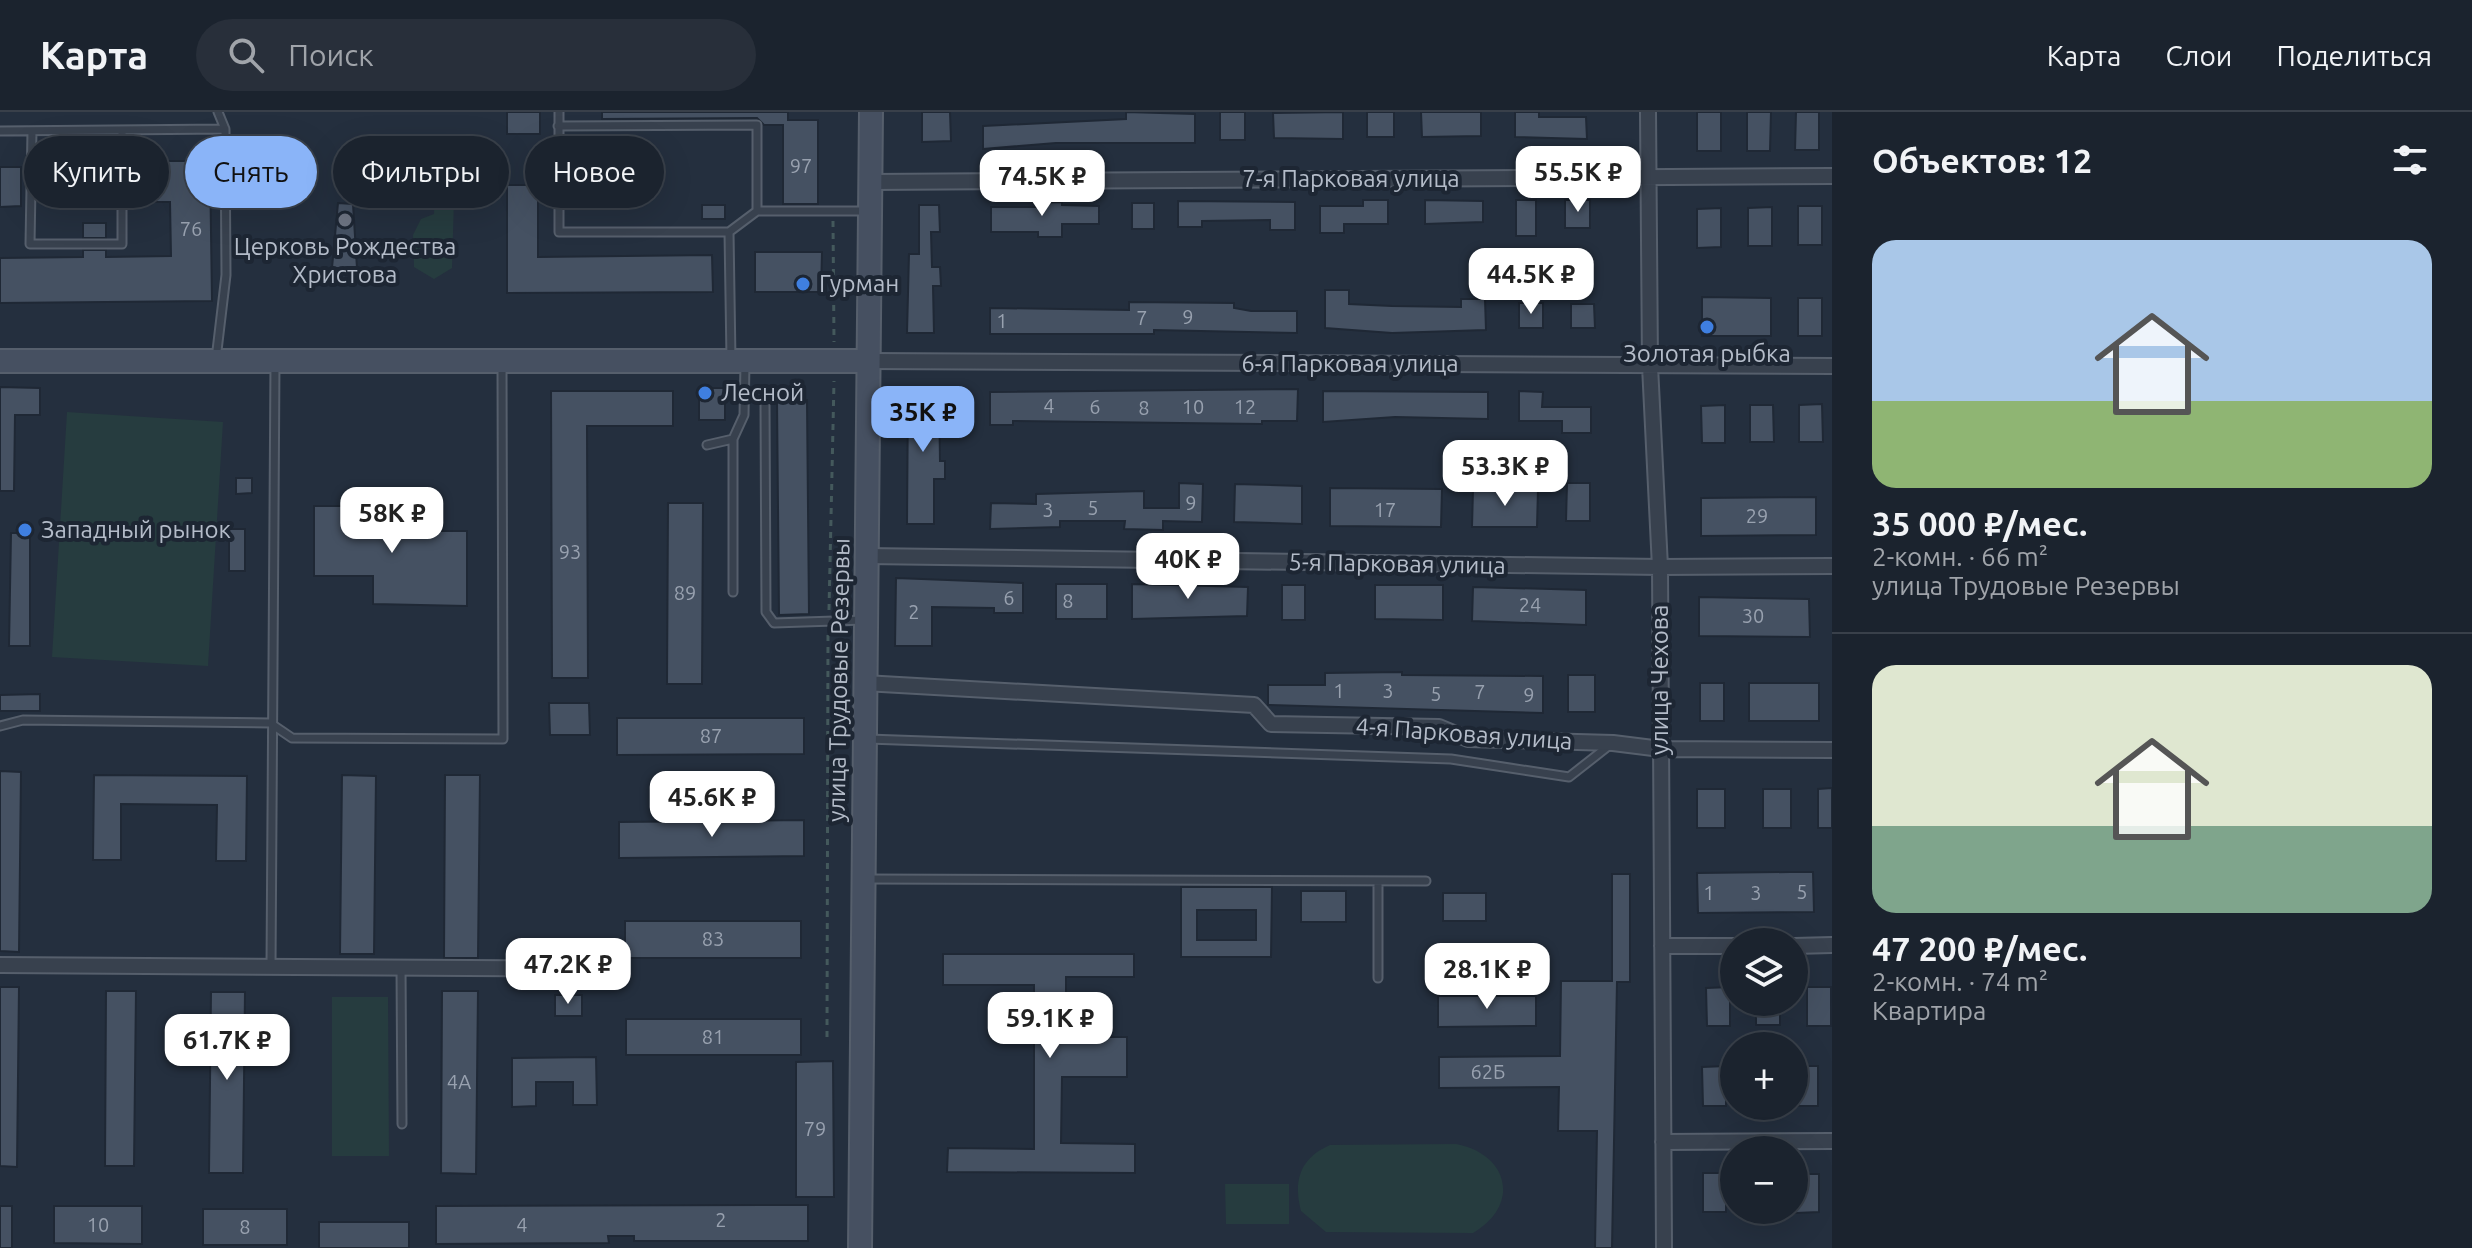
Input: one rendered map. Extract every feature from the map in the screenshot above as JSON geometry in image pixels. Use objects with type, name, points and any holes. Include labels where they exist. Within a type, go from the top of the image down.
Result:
[{"type":"main road","name":"улица Трудовые Резервы","points":[[860,1248],[871,112]]},
{"type":"main road","points":[[0,361],[868,361]]},
{"type":"street","name":"улица Чехова","points":[[1648,112],[1650,366],[1660,567],[1664,1248]]},
{"type":"street","name":"7-я Парковая улица","points":[[871,182],[1832,176]]},
{"type":"street","name":"6-я Парковая улица","points":[[868,361],[1832,366]]},
{"type":"street","name":"5-я Парковая улица","points":[[866,556],[1660,567],[1832,566]]},
{"type":"street","name":"4-я Парковая улица","points":[[864,683],[1254,705],[1271,724],[1439,727],[1468,739],[1613,743],[1661,749],[1832,750]]},
{"type":"street","points":[[1808,946],[1832,945]]},
{"type":"street","points":[[1662,946],[1720,946]]},
{"type":"street","points":[[0,965],[606,969]]},
{"type":"street","points":[[1663,1142],[1832,1141]]},
{"type":"lane","points":[[216,361],[226,275],[225,129],[218,112]]},
{"type":"lane","points":[[559,112],[559,232],[729,232],[757,211],[870,211]]},
{"type":"lane","points":[[558,126],[757,125],[757,211]]},
{"type":"lane","points":[[0,131],[225,129]]},
{"type":"lane","points":[[32,131],[30,244],[122,244],[122,131]]},
{"type":"lane","points":[[729,232],[744,415],[733,439],[733,592]]},
{"type":"lane","points":[[271,966],[270,723],[275,361]]},
{"type":"lane","points":[[0,726],[23,720],[270,723],[292,738],[503,739],[502,361]]},
{"type":"lane","points":[[765,402],[766,612],[774,623],[865,620]]},
{"type":"lane","points":[[707,445],[733,439]]},
{"type":"lane","points":[[864,739],[1451,759],[1569,777],[1613,743]]},
{"type":"lane","points":[[863,879],[1426,881]]},
{"type":"lane","points":[[1378,881],[1378,978]]},
{"type":"lane","points":[[401,967],[402,1124]]},
{"type":"green space","points":[[434,208],[454,208],[452,268],[434,279],[414,267],[413,235],[421,219],[434,214]]},
{"type":"green space","points":[[67,412],[223,422],[208,666],[52,657]]},
{"type":"green space","points":[[332,997],[388,997],[389,1156],[332,1156]]},
{"type":"green space","points":[[1456,1144],[1488,1158],[1502,1182],[1503,1195],[1498,1209],[1488,1222],[1473,1233],[1326,1232],[1301,1211],[1298,1190],[1301,1172],[1312,1157],[1330,1145]]},
{"type":"green space","points":[[1225,1184],[1289,1184],[1289,1224],[1226,1224]]},
{"type":"building","points":[[507,112],[540,112],[540,134],[507,134]]},
{"type":"building","points":[[602,112],[788,112],[788,120],[818,120],[818,204],[783,204],[783,125],[764,125],[757,118],[602,119]]},
{"type":"building","points":[[922,112],[950,112],[951,141],[922,142]]},
{"type":"building","points":[[1126,112],[1195,114],[1195,143],[1056,143],[983,149],[983,126],[1126,119]]},
{"type":"building","points":[[1220,112],[1245,112],[1245,140],[1220,140]]},
{"type":"building","points":[[1343,112],[1343,139],[1274,138],[1273,113]]},
{"type":"building","points":[[1367,112],[1394,112],[1394,137],[1367,137]]},
{"type":"building","points":[[1421,112],[1481,112],[1481,136],[1422,137]]},
{"type":"building","points":[[1515,112],[1539,112],[1539,117],[1586,117],[1587,139],[1515,137]]},
{"type":"building","points":[[1697,112],[1721,112],[1721,151],[1697,151]]},
{"type":"building","points":[[1747,112],[1771,112],[1770,151],[1747,151]]},
{"type":"building","points":[[1796,112],[1819,112],[1819,150],[1795,150]]},
{"type":"building","points":[[169,161],[185,161],[185,208],[211,208],[212,301],[0,303],[0,258],[83,257],[83,250],[106,250],[106,257],[171,256]]},
{"type":"building","points":[[0,167],[21,167],[21,206],[0,207]]},
{"type":"building","points":[[509,185],[525,185],[525,208],[538,208],[538,257],[712,255],[713,292],[507,293]]},
{"type":"building","points":[[1363,200],[1388,200],[1388,224],[1344,224],[1344,233],[1320,233],[1320,206],[1363,206]]},
{"type":"building","points":[[1425,200],[1483,201],[1483,222],[1425,224]]},
{"type":"building","points":[[1516,200],[1536,200],[1536,236],[1516,236]]},
{"type":"building","points":[[1565,200],[1590,200],[1590,228],[1565,228]]},
{"type":"building","points":[[1178,201],[1295,202],[1295,230],[1270,230],[1270,220],[1202,221],[1202,227],[1178,227]]},
{"type":"building","points":[[1062,202],[1062,205],[1099,206],[1099,224],[1062,224],[1062,237],[1038,237],[1038,232],[991,232],[991,207],[1037,207],[1037,203]]},
{"type":"building","points":[[1132,203],[1154,203],[1154,229],[1132,229]]},
{"type":"building","points":[[702,205],[725,205],[725,219],[702,219]]},
{"type":"building","points":[[919,205],[939,205],[940,232],[931,232],[932,267],[940,267],[941,286],[933,286],[934,333],[907,333],[909,254],[919,254]]},
{"type":"building","points":[[1798,206],[1822,206],[1822,245],[1798,245]]},
{"type":"building","points":[[1772,207],[1772,246],[1748,246],[1748,208]]},
{"type":"building","name":"Церковь Рождества Христова","points":[[338,208],[353,208],[357,268],[332,268]]},
{"type":"building","points":[[1721,208],[1721,247],[1697,248],[1697,209]]},
{"type":"building","points":[[83,223],[106,223],[106,238],[83,238]]},
{"type":"building","points":[[755,252],[822,252],[821,292],[755,292]]},
{"type":"building","points":[[1325,290],[1349,290],[1349,304],[1461,307],[1461,299],[1485,299],[1486,330],[1392,333],[1325,328]]},
{"type":"building","points":[[1702,297],[1771,298],[1771,336],[1702,336]]},
{"type":"building","points":[[1798,298],[1822,298],[1822,336],[1798,336]]},
{"type":"building","points":[[1129,302],[1234,303],[1234,308],[1251,311],[1297,311],[1297,333],[1154,330],[1154,334],[990,334],[990,308],[1129,310]]},
{"type":"building","points":[[1519,303],[1543,303],[1543,328],[1519,328]]},
{"type":"building","points":[[1571,304],[1594,304],[1595,328],[1571,328]]},
{"type":"building","points":[[0,387],[40,388],[40,415],[15,415],[14,491],[0,491]]},
{"type":"building","points":[[699,388],[725,388],[725,420],[699,420]]},
{"type":"building","points":[[908,388],[939,388],[940,461],[945,461],[945,479],[934,479],[934,524],[907,524]]},
{"type":"building","points":[[1298,389],[1297,421],[1262,421],[1262,424],[1013,421],[1013,425],[990,425],[990,392]]},
{"type":"building","points":[[551,391],[673,391],[673,426],[587,426],[588,678],[552,678]]},
{"type":"building","points":[[1323,391],[1488,392],[1488,419],[1395,417],[1323,422]]},
{"type":"building","points":[[1519,391],[1543,392],[1542,407],[1591,407],[1591,433],[1562,433],[1562,421],[1519,421]]},
{"type":"building","points":[[777,400],[807,400],[809,614],[779,615]]},
{"type":"building","points":[[1822,404],[1823,442],[1799,442],[1799,405]]},
{"type":"building","points":[[1725,405],[1725,443],[1702,443],[1701,406]]},
{"type":"building","points":[[1750,405],[1773,405],[1774,442],[1750,442]]},
{"type":"building","points":[[236,478],[252,478],[252,493],[236,494]]},
{"type":"building","points":[[1179,483],[1203,484],[1202,522],[1163,521],[1163,530],[1124,529],[1125,521],[1060,521],[1060,527],[990,529],[991,503],[1036,504],[1036,494],[1144,491],[1144,508],[1179,508]]},
{"type":"building","points":[[1567,483],[1590,483],[1590,521],[1566,521]]},
{"type":"building","points":[[1235,484],[1302,486],[1302,524],[1234,522]]},
{"type":"building","points":[[1330,488],[1442,489],[1441,527],[1330,526]]},
{"type":"building","points":[[1473,489],[1538,489],[1537,527],[1472,527]]},
{"type":"building","points":[[1816,497],[1816,535],[1701,536],[1701,498]]},
{"type":"building","points":[[668,503],[703,503],[702,684],[667,684]]},
{"type":"building","points":[[314,506],[408,506],[407,531],[467,531],[467,606],[373,604],[373,576],[314,576]]},
{"type":"building","points":[[229,529],[245,529],[245,571],[229,571]]},
{"type":"building","points":[[11,533],[30,533],[30,646],[9,646]]},
{"type":"building","points":[[896,578],[1023,583],[1023,613],[994,613],[994,608],[932,607],[932,646],[895,646]]},
{"type":"building","points":[[1056,584],[1107,584],[1107,619],[1056,619]]},
{"type":"building","points":[[1132,584],[1248,587],[1247,616],[1132,619]]},
{"type":"building","points":[[1282,585],[1305,585],[1305,620],[1282,620]]},
{"type":"building","points":[[1375,585],[1443,585],[1443,620],[1375,619]]},
{"type":"building","points":[[1473,587],[1586,590],[1586,625],[1472,621]]},
{"type":"building","points":[[1699,597],[1809,599],[1810,637],[1699,636]]},
{"type":"building","points":[[1402,672],[1402,675],[1543,676],[1543,713],[1268,705],[1268,685],[1325,685],[1325,673]]},
{"type":"building","points":[[1568,675],[1595,675],[1595,712],[1568,712]]},
{"type":"building","points":[[1700,683],[1724,683],[1724,721],[1700,721]]},
{"type":"building","points":[[1749,683],[1819,683],[1819,721],[1749,721]]},
{"type":"building","points":[[40,694],[40,711],[0,711],[0,695]]},
{"type":"building","points":[[549,703],[589,703],[590,735],[550,735]]},
{"type":"building","points":[[617,718],[804,718],[804,754],[617,755]]},
{"type":"building","points":[[0,771],[21,772],[19,952],[0,951]]},
{"type":"building","points":[[94,775],[247,776],[246,861],[216,861],[217,805],[121,804],[121,860],[93,860]]},
{"type":"building","points":[[342,775],[376,776],[374,954],[340,954]]},
{"type":"building","points":[[445,775],[480,775],[478,958],[444,958]]},
{"type":"building","points":[[1832,788],[1832,828],[1818,828],[1818,789]]},
{"type":"building","points":[[1697,789],[1725,789],[1725,828],[1697,828]]},
{"type":"building","points":[[1763,789],[1791,789],[1791,828],[1763,828]]},
{"type":"building","points":[[804,820],[804,856],[619,858],[619,822]]},
{"type":"building","points":[[1813,872],[1814,912],[1698,913],[1697,873]]},
{"type":"building","points":[[1612,874],[1630,874],[1630,982],[1617,982],[1612,1248],[1595,1248],[1597,1131],[1558,1131],[1559,1087],[1439,1088],[1439,1057],[1560,1056],[1561,981],[1612,981]]},
{"type":"building","points":[[1181,887],[1272,887],[1271,957],[1181,957]],"holes":[[[1197,910],[1256,910],[1256,940],[1197,940]]]},
{"type":"building","points":[[1301,891],[1346,891],[1346,922],[1301,922]]},
{"type":"building","points":[[1443,893],[1486,893],[1486,921],[1443,921]]},
{"type":"building","points":[[625,921],[801,921],[801,958],[625,958]]},
{"type":"building","points":[[943,954],[1134,954],[1134,977],[1066,977],[1066,1037],[1127,1037],[1127,1077],[1062,1077],[1061,1143],[1135,1144],[1135,1173],[947,1172],[948,1148],[1034,1149],[1034,985],[943,985]]},
{"type":"building","points":[[0,987],[19,987],[17,1167],[0,1166]]},
{"type":"building","points":[[1720,987],[1720,1016],[1730,1016],[1730,1026],[1707,1026],[1706,988]]},
{"type":"building","points":[[1808,987],[1831,987],[1831,1026],[1807,1026]]},
{"type":"building","points":[[106,991],[136,991],[134,1166],[105,1166]]},
{"type":"building","points":[[442,991],[478,991],[476,1174],[441,1173]]},
{"type":"building","points":[[211,992],[245,992],[243,1173],[209,1173]]},
{"type":"building","points":[[555,995],[582,995],[582,1016],[555,1016]]},
{"type":"building","points":[[1438,996],[1536,996],[1536,1026],[1438,1027]]},
{"type":"building","points":[[1756,1016],[1780,1016],[1780,1025],[1756,1025]]},
{"type":"building","points":[[626,1019],[801,1019],[801,1055],[626,1055]]},
{"type":"building","points":[[596,1057],[597,1105],[573,1105],[573,1082],[536,1082],[536,1106],[512,1107],[512,1058]]},
{"type":"building","points":[[833,1061],[834,1197],[796,1197],[796,1062]]},
{"type":"building","points":[[1720,1066],[1720,1106],[1703,1106],[1702,1067]]},
{"type":"building","points":[[1808,1066],[1818,1066],[1818,1106],[1808,1106]]},
{"type":"building","points":[[1703,1173],[1720,1173],[1720,1212],[1703,1212]]},
{"type":"building","points":[[1808,1174],[1819,1174],[1819,1212],[1808,1212]]},
{"type":"building","points":[[808,1205],[808,1241],[634,1241],[634,1236],[608,1236],[609,1243],[436,1244],[436,1206]]},
{"type":"building","points":[[0,1206],[12,1206],[12,1248],[0,1248]]},
{"type":"building","points":[[54,1206],[142,1206],[142,1244],[54,1243]]},
{"type":"building","points":[[203,1209],[287,1209],[287,1245],[203,1245]]},
{"type":"building","points":[[319,1222],[409,1222],[409,1248],[319,1248]]},
{"type":"place","name":"Церковь Рождества Христова","points":[[345,220]]},
{"type":"place","name":"Гурман","points":[[803,284]]},
{"type":"place","name":"Золотая рыбка","points":[[1707,327]]},
{"type":"place","name":"Лесной","points":[[705,393]]},
{"type":"place","name":"Западный рынок","points":[[25,530]]}]
